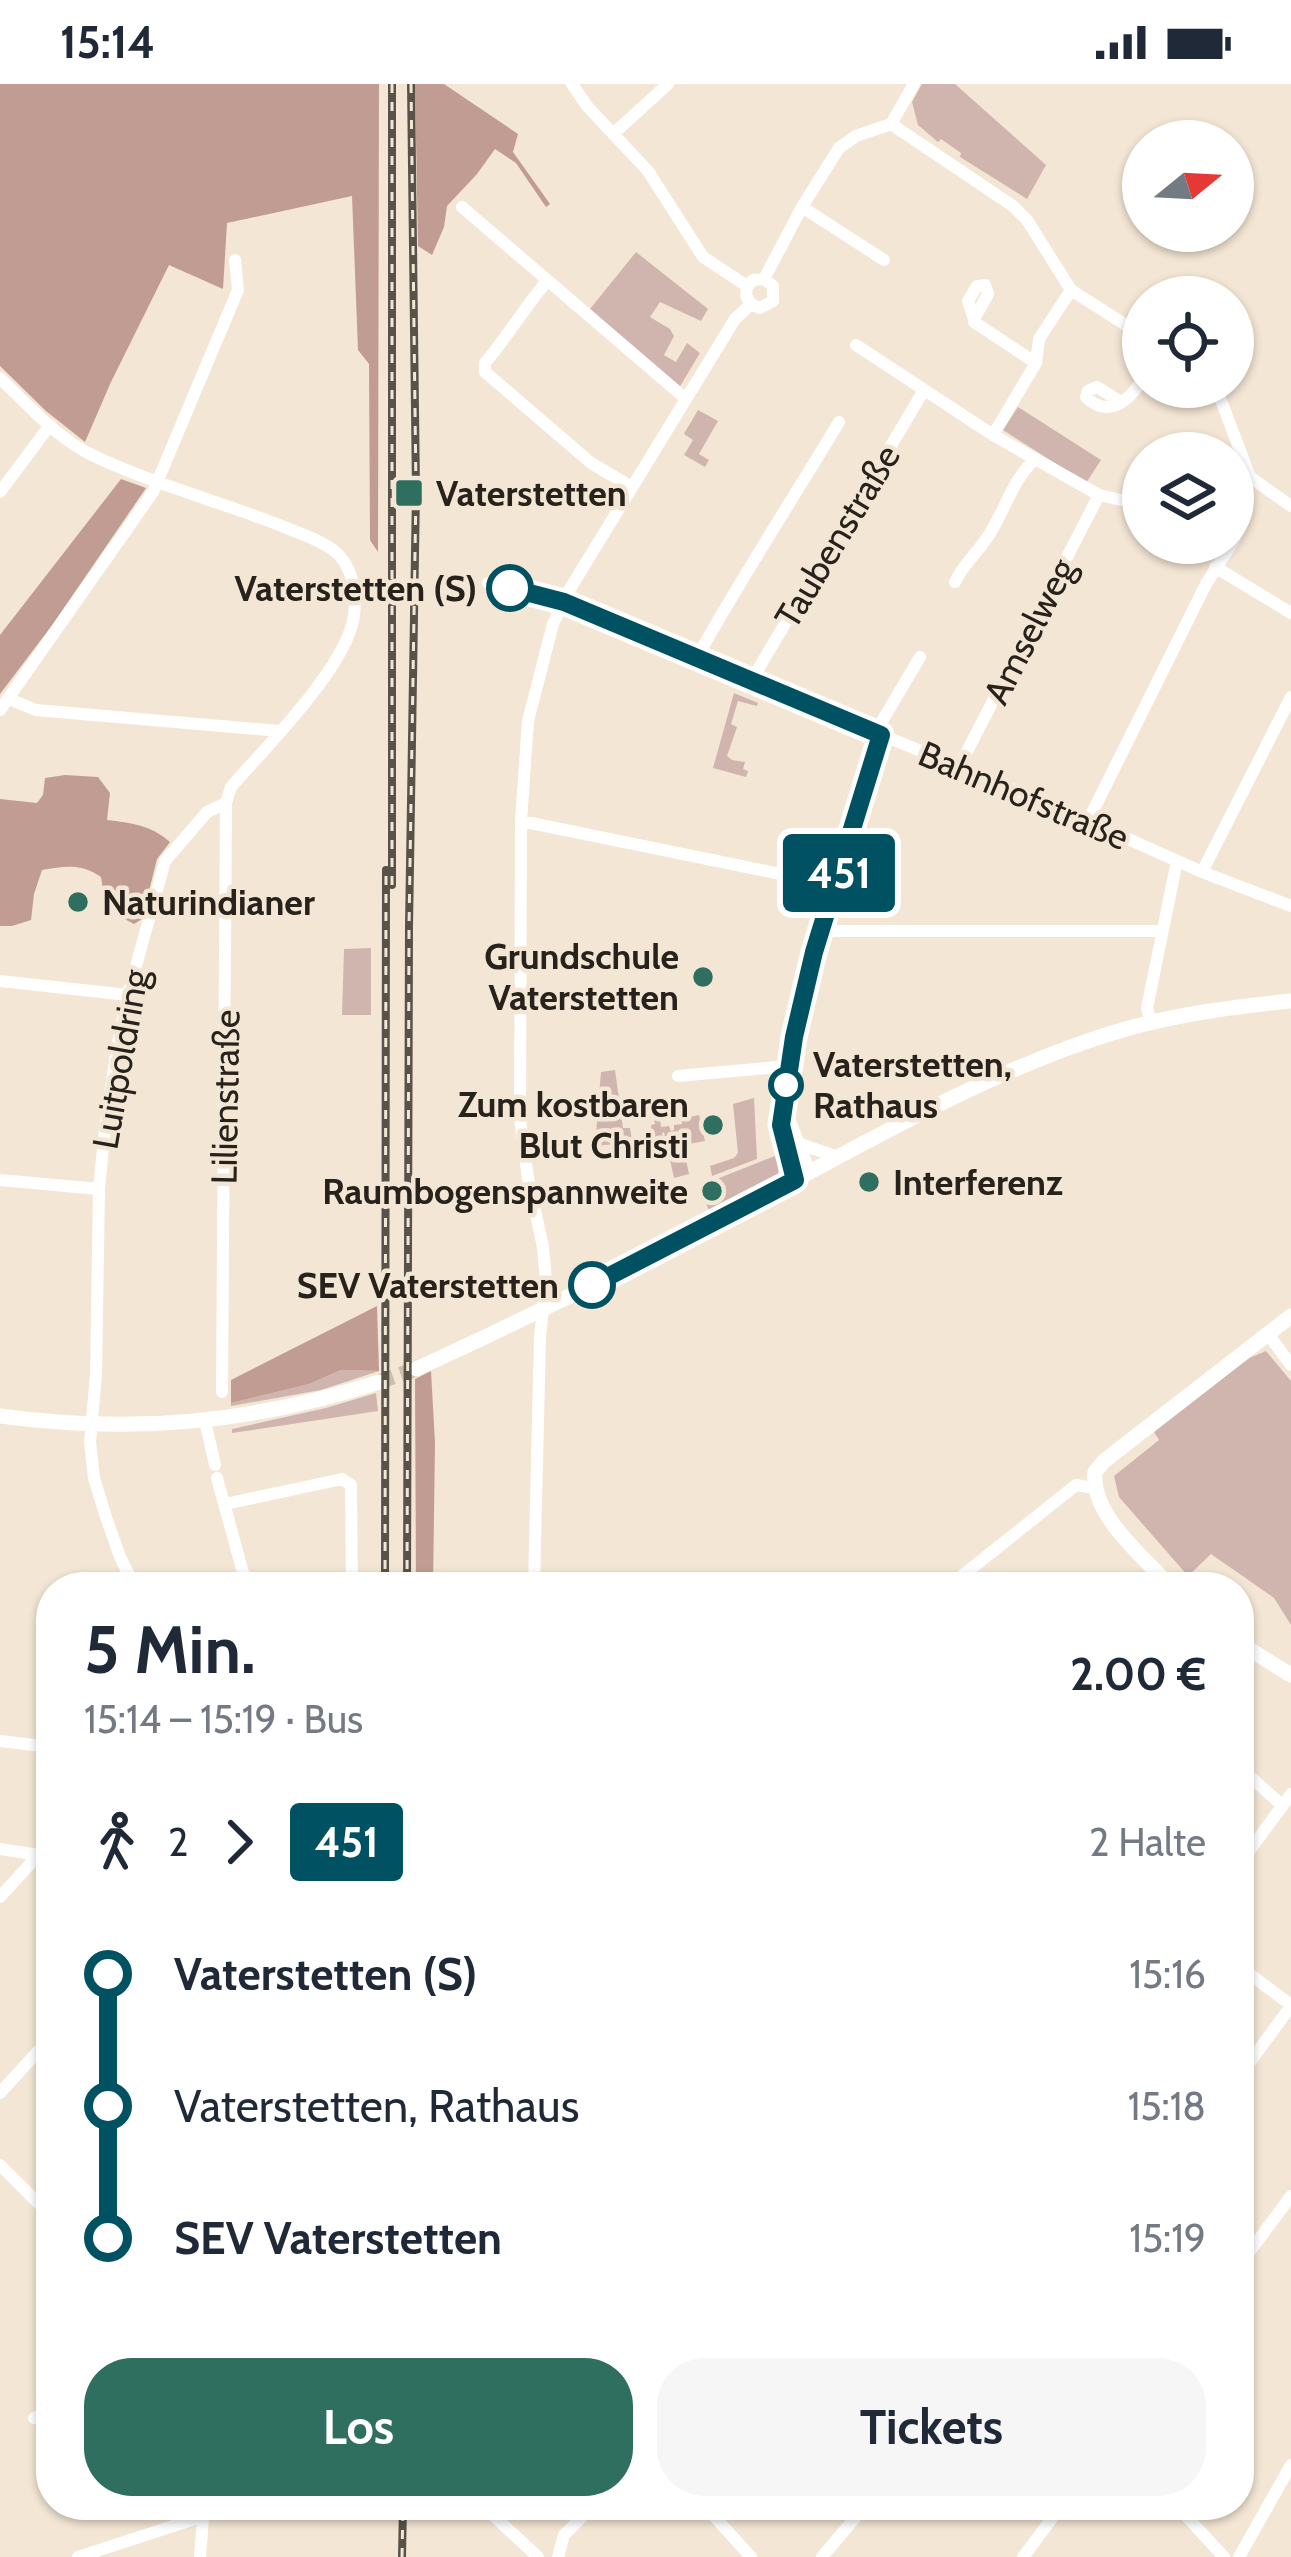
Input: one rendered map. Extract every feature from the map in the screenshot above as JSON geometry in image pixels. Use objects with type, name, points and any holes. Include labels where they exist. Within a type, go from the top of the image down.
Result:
[{"type":"street","points":[[613,134],[668,84]]},
{"type":"street","points":[[764,279],[839,148],[856,136],[891,124],[914,84]]},
{"type":"street","points":[[573,85],[586,106],[648,170],[703,257],[747,286]]},
{"type":"street","points":[[891,124],[1019,212],[1071,290],[1122,323]]},
{"type":"street","points":[[462,207],[686,399]]},
{"type":"street","points":[[802,207],[884,260]]},
{"type":"street","points":[[235,260],[238,290],[159,481],[4,705],[280,731]]},
{"type":"street","points":[[764,279],[773,286],[772,301],[760,308],[746,296],[747,286],[764,279]]},
{"type":"street","points":[[547,281],[484,363],[484,370],[591,463],[632,488]]},
{"type":"street","points":[[993,435],[1036,363],[1039,339],[1071,290]]},
{"type":"street","points":[[534,1572],[546,1281],[518,1090],[521,821],[528,721],[553,625],[580,571],[736,319],[751,304]]},
{"type":"street","points":[[974,319],[1036,363]]},
{"type":"street","points":[[856,345],[993,435],[1099,495],[1121,500]]},
{"type":"street","points":[[0,378],[50,425],[93,455],[159,481]]},
{"type":"street","name":"Taubenstraße","points":[[751,681],[924,391]]},
{"type":"street","points":[[698,657],[839,422]]},
{"type":"street","points":[[0,492],[50,425]]},
{"type":"street","points":[[955,581],[965,561],[984,542],[1019,474],[1035,459]]},
{"type":"street","name":"Luitpoldring","points":[[128,1572],[94,1478],[90,1442],[96,1375],[99,1189],[128,995],[165,861],[208,812],[226,803],[231,788],[340,653],[351,627],[354,596],[343,561],[326,546],[159,481]]},
{"type":"street","points":[[1254,481],[1291,506]]},
{"type":"street","name":"Amselweg","points":[[959,767],[1099,495]]},
{"type":"street","points":[[1088,821],[1217,564]]},
{"type":"street","points":[[1215,567],[1291,613]]},
{"type":"street","name":"Bahnhofstraße","points":[[488,583],[564,602],[1291,906]]},
{"type":"street","points":[[803,1176],[781,1125],[800,1004],[878,734],[920,657]]},
{"type":"street","points":[[1202,872],[1291,698]]},
{"type":"street","name":"Lilienstraße","points":[[222,1392],[226,803]]},
{"type":"street","points":[[521,821],[836,886]]},
{"type":"street","points":[[1151,1022],[1147,1008],[1177,861]]},
{"type":"street","points":[[821,931],[1162,931]]},
{"type":"street","points":[[0,981],[128,995]]},
{"type":"street","points":[[416,1369],[544,1310],[979,1085],[1057,1052],[1151,1022],[1291,1001]]},
{"type":"street","points":[[679,1076],[788,1066]]},
{"type":"street","points":[[784,1104],[800,1144],[803,1176]]},
{"type":"street","points":[[800,1144],[838,1157]]},
{"type":"street","points":[[0,1180],[99,1189]]},
{"type":"street","points":[[1157,1572],[1107,1516],[1094,1488],[1095,1472],[1291,1316]]},
{"type":"street","points":[[1268,1334],[1291,1365]]},
{"type":"street","points":[[0,1416],[140,1426],[205,1421],[319,1401],[379,1382]]},
{"type":"street","points":[[205,1421],[243,1572]]},
{"type":"street","points":[[225,1504],[342,1479],[351,1485],[352,1572]]},
{"type":"street","points":[[967,1572],[1076,1485],[1094,1488]]},
{"type":"street","points":[[1254,1652],[1291,1675]]},
{"type":"street","points":[[0,1741],[36,1745]]},
{"type":"street","points":[[1254,1777],[1287,1800],[1254,1845]]},
{"type":"street","points":[[0,1850],[36,1855]]},
{"type":"street","points":[[0,1898],[36,1857]]},
{"type":"street","points":[[1254,1978],[1291,2006],[1254,2057]]},
{"type":"street","points":[[0,2093],[36,2053]]},
{"type":"street","points":[[0,2164],[36,2200]]},
{"type":"street","points":[[1254,2246],[1291,2196]]},
{"type":"street","points":[[1239,2557],[1291,2465]]},
{"type":"street","points":[[78,2557],[177,2520]]},
{"type":"street","points":[[200,2557],[203,2520]]},
{"type":"street","points":[[498,2520],[538,2557]]},
{"type":"street","points":[[558,2557],[564,2535],[579,2520]]},
{"type":"street","points":[[718,2520],[751,2557]]},
{"type":"street","points":[[821,2557],[853,2520]]},
{"type":"street","points":[[1023,2557],[1051,2520]]},
{"type":"street","points":[[1190,2520],[1224,2557]]},
{"type":"shaded area","points":[[0,84],[379,84],[378,552],[370,540],[369,364],[358,350],[352,196],[227,223],[223,289],[169,265],[85,442],[0,366]]},
{"type":"shaded area","points":[[415,84],[444,84],[518,134],[513,152],[550,204],[546,207],[516,163],[495,149],[447,206],[432,255],[418,246]]},
{"type":"shaded area","points":[[922,84],[955,84],[1046,165],[1027,199],[918,125],[912,102]]},
{"type":"shaded area","points":[[636,252],[708,309],[701,321],[660,302],[650,317],[674,336],[664,355],[676,362],[687,343],[700,353],[679,388],[590,309]]},
{"type":"shaded area","points":[[1018,407],[1101,460],[1086,483],[1003,430]]},
{"type":"shaded area","points":[[698,410],[718,421],[699,454],[709,460],[705,467],[684,455],[693,440],[684,434]]},
{"type":"shaded area","points":[[121,479],[146,488],[0,694],[0,635]]},
{"type":"shaded area","points":[[734,693],[758,703],[738,701],[731,724],[737,727],[727,756],[745,762],[746,777],[713,768]]},
{"type":"shaded area","points":[[98,777],[110,793],[107,820],[148,828],[170,842],[157,859],[142,919],[134,924],[106,909],[101,877],[87,869],[65,867],[42,870],[31,920],[0,926],[0,799],[37,803],[45,778]]},
{"type":"shaded area","points":[[371,948],[371,1015],[342,1015],[344,949]]},
{"type":"shaded area","points":[[615,1070],[623,1128],[630,1128],[632,1140],[652,1137],[654,1119],[660,1118],[661,1127],[669,1126],[671,1131],[682,1124],[681,1119],[699,1115],[705,1141],[683,1145],[689,1174],[674,1178],[664,1132],[663,1139],[595,1146],[601,1072]]},
{"type":"shaded area","points":[[754,1098],[757,1159],[712,1176],[710,1166],[738,1153],[733,1104]]},
{"type":"shaded area","points":[[780,1154],[778,1177],[710,1213],[699,1186]]},
{"type":"shaded area","points":[[377,1306],[379,1371],[341,1370],[309,1384],[231,1403],[231,1380]]},
{"type":"shaded area","points":[[1266,1351],[1291,1381],[1291,1625],[1274,1598],[1254,1584],[1254,1572],[1237,1572],[1211,1554],[1192,1572],[1185,1572],[1119,1497],[1114,1476],[1159,1440],[1154,1432],[1249,1358]]},
{"type":"shaded area","points":[[341,1370],[379,1371],[321,1390],[231,1406],[309,1384]]},
{"type":"shaded area","points":[[431,1371],[433,1572],[416,1572],[415,1379]]},
{"type":"shaded area","points":[[376,1393],[378,1411],[232,1433],[232,1429]]},
{"type":"tunnel","points":[[379,1382],[416,1369]]},
{"type":"railway","points":[[392,84],[392,885]]},
{"type":"railway","points":[[407,1572],[416,491],[411,84]]},
{"type":"railway","points":[[385,1572],[386,870]]},
{"type":"railway","points":[[402,2557],[403,2520]]},
{"type":"bus line","name":"451","points":[[510,588],[564,602],[881,735],[814,952],[788,1066],[781,1125],[795,1180],[592,1285]]},
{"type":"place","name":"Vaterstetten","points":[[409,493]]},
{"type":"place","name":"Vaterstetten (S)","points":[[510,588]]},
{"type":"place","name":"Naturindianer","points":[[78,902]]},
{"type":"place","name":"Grundschule Vaterstetten","points":[[703,977]]},
{"type":"place","name":"Vaterstetten, Rathaus","points":[[786,1085]]},
{"type":"place","name":"Zum kostbaren Blut Christi","points":[[713,1125]]},
{"type":"place","name":"Interferenz","points":[[869,1182]]},
{"type":"place","name":"Raumbogenspannweite","points":[[712,1191]]},
{"type":"place","name":"SEV Vaterstetten","points":[[592,1285]]}]
